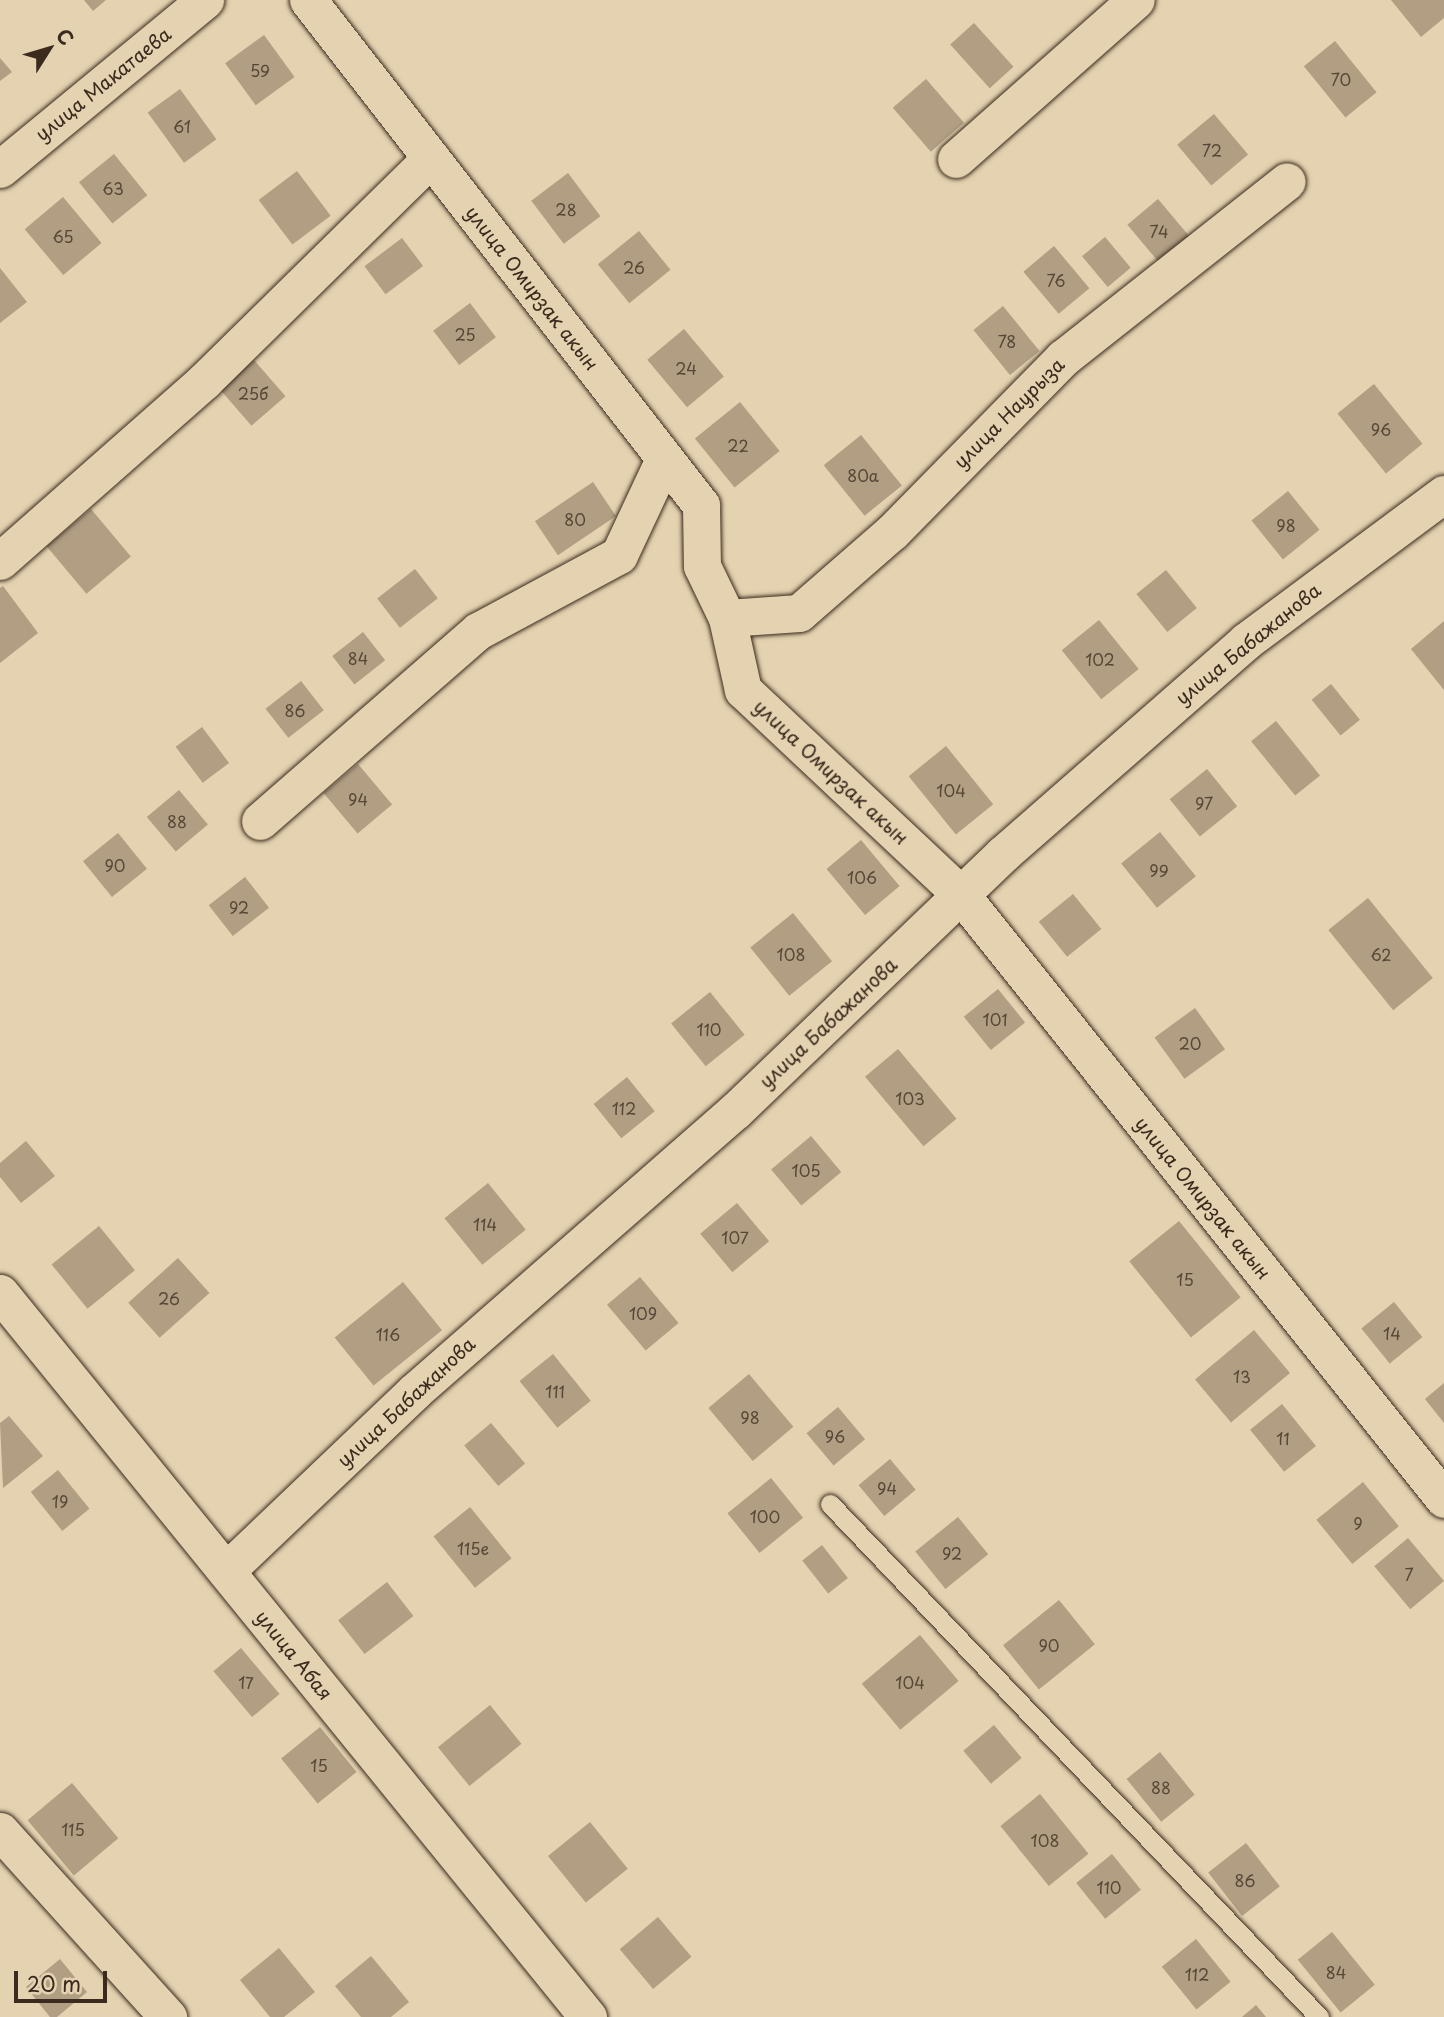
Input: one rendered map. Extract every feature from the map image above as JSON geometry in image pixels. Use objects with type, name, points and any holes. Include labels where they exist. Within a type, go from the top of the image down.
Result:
[{"type":"street","name":"улица Макатаева","points":[[0,169],[205,0]]},
{"type":"street","name":"улица Омирзак акын","points":[[308,0],[701,505],[702,566],[727,618],[743,690],[962,896],[1444,1499]]},
{"type":"street","points":[[956,159],[1136,0]]},
{"type":"street","points":[[0,561],[204,381],[431,158]]},
{"type":"street","name":"улица Наурыза","points":[[727,618],[799,612],[892,532],[1063,358],[1287,181]]},
{"type":"street","points":[[260,821],[478,631],[619,555],[664,459]]},
{"type":"street","name":"улица Бабажанова","points":[[226,1571],[415,1391],[735,1111],[1003,854],[1246,641],[1439,505]]},
{"type":"street","name":"улица Абая","points":[[0,1293],[588,2017]]},
{"type":"street","points":[[0,1831],[168,2017]]},
{"type":"lane","points":[[830,1504],[1319,2017]]},
{"type":"building","points":[[84,0],[106,0],[93,11]]},
{"type":"building","points":[[1391,0],[1444,0],[1444,18],[1421,37]]},
{"type":"building","points":[[974,23],[1013,67],[990,88],[950,44]]},
{"type":"building","points":[[264,35],[295,77],[256,105],[225,63]]},
{"type":"building","points":[[1335,41],[1377,92],[1345,117],[1304,66]]},
{"type":"building","points":[[0,58],[12,72],[0,81]]},
{"type":"building","points":[[926,79],[964,123],[931,152],[893,108]]},
{"type":"building","points":[[180,89],[216,139],[184,163],[148,113]]},
{"type":"building","points":[[1214,114],[1248,155],[1211,185],[1177,145]]},
{"type":"building","points":[[114,154],[147,195],[112,224],[79,182]]},
{"type":"building","points":[[297,171],[331,216],[292,245],[259,200]]},
{"type":"building","points":[[568,173],[600,216],[564,244],[531,201]]},
{"type":"building","points":[[63,197],[102,243],[63,275],[25,229]]},
{"type":"building","points":[[1158,199],[1191,239],[1161,265],[1127,225]]},
{"type":"building","points":[[639,231],[670,270],[629,303],[598,264]]},
{"type":"building","points":[[1105,237],[1131,268],[1108,287],[1082,256]]},
{"type":"building","points":[[402,238],[423,266],[386,294],[364,266]]},
{"type":"building","points":[[1054,246],[1089,288],[1059,314],[1023,272]]},
{"type":"building","points":[[0,268],[27,302],[0,323]]},
{"type":"building","points":[[470,303],[496,337],[459,365],[433,331]]},
{"type":"building","points":[[1003,306],[1040,351],[1010,375],[973,330]]},
{"type":"building","points":[[684,329],[724,376],[687,407],[647,360]]},
{"type":"building","points":[[254,360],[285,396],[252,426],[220,390]]},
{"type":"building","points":[[1374,384],[1422,444],[1386,473],[1337,414]]},
{"type":"building","points":[[740,402],[780,451],[735,487],[695,439]]},
{"type":"building","points":[[861,435],[902,486],[865,516],[824,465]]},
{"type":"building","points":[[593,482],[616,516],[558,555],[535,521]]},
{"type":"building","points":[[1288,491],[1319,530],[1283,559],[1251,521]]},
{"type":"building","points":[[91,509],[131,556],[86,594],[47,546]]},
{"type":"building","points":[[415,569],[438,598],[400,628],[377,599]]},
{"type":"building","points":[[1166,570],[1197,608],[1167,632],[1136,594]]},
{"type":"building","points":[[3,586],[38,633],[0,663],[0,588]]},
{"type":"building","points":[[1099,620],[1139,669],[1101,699],[1062,650]]},
{"type":"building","points":[[1444,621],[1444,690],[1411,649]]},
{"type":"building","points":[[363,632],[385,660],[354,684],[332,656]]},
{"type":"building","points":[[301,681],[324,710],[288,738],[266,709]]},
{"type":"building","points":[[1331,684],[1360,720],[1341,735],[1312,700]]},
{"type":"building","points":[[1276,721],[1320,775],[1295,796],[1251,741]]},
{"type":"building","points":[[202,727],[229,763],[203,783],[176,747]]},
{"type":"building","points":[[946,746],[993,804],[956,834],[909,776]]},
{"type":"building","points":[[358,764],[392,805],[358,834],[324,793]]},
{"type":"building","points":[[1207,769],[1237,806],[1200,837],[1170,799]]},
{"type":"building","points":[[179,790],[208,824],[176,851],[147,817]]},
{"type":"building","points":[[1160,832],[1196,876],[1157,908],[1121,863]]},
{"type":"building","points":[[118,833],[147,869],[112,897],[83,861]]},
{"type":"building","points":[[861,840],[900,886],[865,915],[827,869]]},
{"type":"building","points":[[245,877],[269,908],[233,936],[209,905]]},
{"type":"building","points":[[1073,894],[1101,929],[1067,957],[1039,922]]},
{"type":"building","points":[[1368,898],[1433,978],[1393,1010],[1328,930]]},
{"type":"building","points":[[793,913],[832,961],[789,996],[750,948]]},
{"type":"building","points":[[998,989],[1025,1022],[991,1050],[964,1017]]},
{"type":"building","points":[[710,992],[745,1035],[706,1066],[671,1023]]},
{"type":"building","points":[[1195,1008],[1225,1049],[1185,1079],[1155,1037]]},
{"type":"building","points":[[898,1049],[956,1119],[924,1146],[865,1077]]},
{"type":"building","points":[[627,1077],[655,1111],[621,1138],[594,1104]]},
{"type":"building","points":[[811,1136],[841,1172],[801,1205],[771,1169]]},
{"type":"building","points":[[26,1141],[55,1176],[21,1203],[0,1177],[0,1163]]},
{"type":"building","points":[[488,1183],[526,1230],[482,1265],[444,1218]]},
{"type":"building","points":[[737,1203],[769,1241],[732,1272],[700,1234]]},
{"type":"building","points":[[1179,1221],[1241,1297],[1191,1337],[1129,1261]]},
{"type":"building","points":[[99,1226],[135,1270],[87,1309],[52,1264]]},
{"type":"building","points":[[178,1258],[209,1293],[160,1338],[128,1303]]},
{"type":"building","points":[[640,1277],[679,1323],[646,1351],[607,1305]]},
{"type":"building","points":[[403,1282],[442,1330],[374,1386],[335,1337]]},
{"type":"building","points":[[1394,1302],[1422,1337],[1390,1363],[1361,1328]]},
{"type":"building","points":[[1254,1330],[1290,1373],[1231,1422],[1195,1379]]},
{"type":"building","points":[[553,1354],[591,1401],[557,1428],[520,1381]]},
{"type":"building","points":[[749,1374],[793,1427],[753,1461],[708,1408]]},
{"type":"building","points":[[1444,1383],[1444,1423],[1425,1399]]},
{"type":"building","points":[[1282,1404],[1316,1446],[1284,1472],[1250,1430]]},
{"type":"building","points":[[838,1407],[865,1439],[834,1466],[807,1433]]},
{"type":"building","points":[[9,1416],[43,1456],[3,1488],[0,1423]]},
{"type":"building","points":[[491,1423],[525,1464],[498,1486],[464,1445]]},
{"type":"building","points":[[890,1459],[916,1490],[884,1516],[859,1485]]},
{"type":"building","points":[[58,1470],[89,1509],[62,1531],[31,1492]]},
{"type":"building","points":[[771,1478],[803,1518],[760,1553],[727,1513]]},
{"type":"building","points":[[1363,1482],[1399,1526],[1352,1564],[1316,1520]]},
{"type":"building","points":[[470,1507],[512,1558],[475,1588],[433,1537]]},
{"type":"building","points":[[958,1517],[988,1554],[945,1589],[915,1552]]},
{"type":"building","points":[[1408,1538],[1444,1581],[1410,1609],[1374,1566]]},
{"type":"building","points":[[822,1545],[848,1578],[828,1593],[802,1560]]},
{"type":"building","points":[[387,1582],[413,1616],[365,1654],[338,1620]]},
{"type":"building","points":[[1059,1600],[1095,1644],[1039,1690],[1003,1645]]},
{"type":"building","points":[[920,1635],[959,1681],[900,1730],[862,1684]]},
{"type":"building","points":[[241,1648],[280,1694],[252,1717],[213,1671]]},
{"type":"building","points":[[490,1705],[521,1744],[469,1786],[438,1747]]},
{"type":"building","points":[[994,1725],[1022,1758],[991,1784],[963,1751]]},
{"type":"building","points":[[320,1727],[357,1772],[318,1804],[281,1758]]},
{"type":"building","points":[[1160,1752],[1195,1795],[1161,1822],[1127,1779]]},
{"type":"building","points":[[72,1783],[118,1838],[74,1875],[28,1820]]},
{"type":"building","points":[[1040,1794],[1088,1854],[1049,1886],[1000,1826]]},
{"type":"building","points":[[590,1822],[628,1869],[586,1903],[548,1856]]},
{"type":"building","points":[[1246,1843],[1280,1886],[1242,1916],[1208,1873]]},
{"type":"building","points":[[1112,1854],[1141,1890],[1105,1919],[1076,1883]]},
{"type":"building","points":[[658,1917],[691,1957],[653,1989],[620,1949]]},
{"type":"building","points":[[1332,1932],[1375,1985],[1341,2013],[1298,1960]]},
{"type":"building","points":[[1196,1939],[1231,1982],[1196,2009],[1162,1967]]},
{"type":"building","points":[[279,1948],[315,1992],[284,2017],[270,2017],[240,1980]]},
{"type":"building","points":[[371,1956],[409,2002],[391,2017],[361,2017],[335,1986]]},
{"type":"building","points":[[60,1959],[87,1992],[57,2017],[50,2017],[26,1987]]},
{"type":"building","points":[[1256,2005],[1266,2017],[1242,2017]]}]
